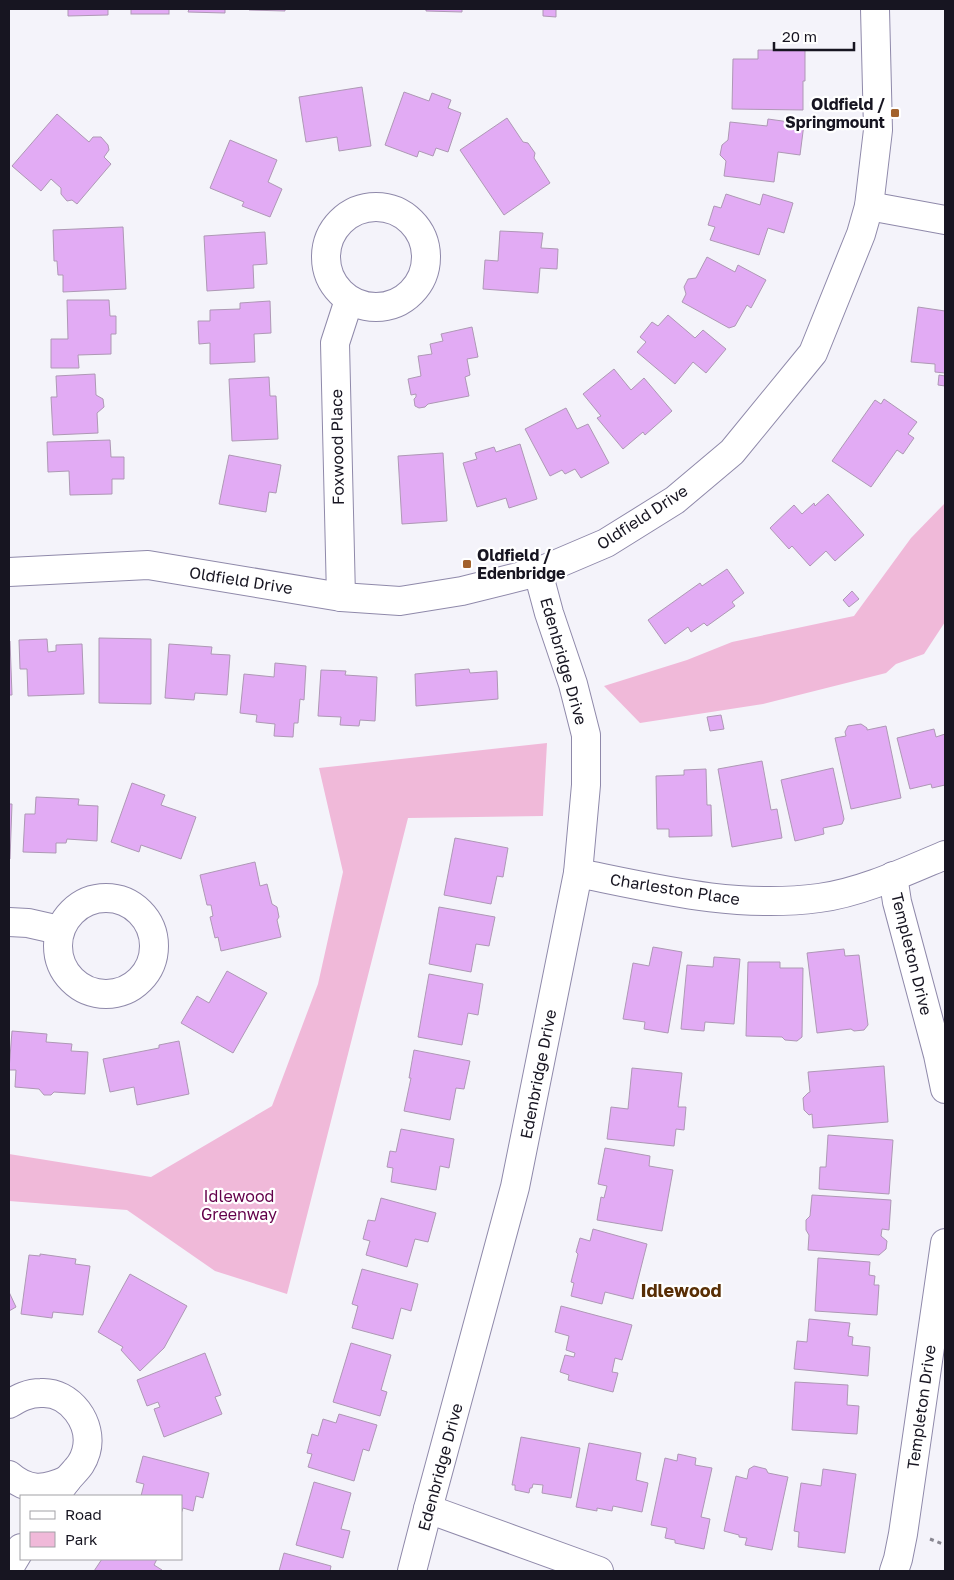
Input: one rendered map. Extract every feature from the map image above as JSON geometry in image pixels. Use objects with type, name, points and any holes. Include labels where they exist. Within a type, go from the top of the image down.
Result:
[{"type":"street","name":"Oldfield Drive","points":[[9,572],[148,565],[342,597],[400,601],[462,590],[538,572],[606,543],[674,500],[732,452],[813,353],[861,234],[869,206],[878,130],[875,9]]},
{"type":"street","points":[[869,206],[945,220]]},
{"type":"street","name":"Foxwood Place","points":[[342,597],[335,343],[349,300]]},
{"type":"street","name":"Edenbridge Drive","points":[[412,1571],[515,1187],[578,873],[586,786],[586,735],[573,684],[538,572]]},
{"type":"street","name":"Charleston Place","points":[[578,873],[687,895],[755,902],[820,898],[850,891],[945,855]]},
{"type":"street","name":"Templeton Drive","points":[[893,876],[897,902],[938,1055],[945,1089]]},
{"type":"street","points":[[9,922],[28,923],[60,930]]},
{"type":"street","name":"Templeton Drive","points":[[894,1571],[900,1551],[945,1243]]},
{"type":"street","points":[[9,1404],[23,1396],[42,1392],[58,1396],[72,1405],[82,1418],[87,1434],[87,1450],[80,1466],[61,1488],[32,1488],[17,1482],[9,1475]]},
{"type":"street","points":[[428,1509],[599,1571]]},
{"type":"street","points":[[9,1568],[20,1550]]},
{"type":"path","points":[[930,1539],[945,1545]]},
{"type":"green space","points":[[945,503],[945,622],[924,654],[896,664],[886,673],[763,704],[640,723],[604,686],[687,660],[732,642],[854,616],[911,538]]},
{"type":"green space","name":"Idlewood Greenway","points":[[547,743],[543,816],[408,818],[287,1294],[215,1271],[127,1210],[9,1201],[9,1154],[151,1177],[272,1106],[318,984],[343,872],[319,768]]},
{"type":"building","points":[[68,9],[108,9],[108,15],[68,16]]},
{"type":"building","points":[[131,9],[169,9],[169,14],[131,14]]},
{"type":"building","points":[[189,9],[225,9],[225,13],[188,12]]},
{"type":"building","points":[[285,9],[285,11],[249,10]]},
{"type":"building","points":[[426,9],[462,9],[462,12],[426,11]]},
{"type":"building","points":[[543,9],[556,9],[556,17],[543,16]]},
{"type":"building","points":[[758,50],[805,50],[803,110],[732,109],[733,59],[758,59]]},
{"type":"building","points":[[362,87],[371,146],[339,151],[337,137],[306,142],[299,97]]},
{"type":"building","points":[[404,92],[429,101],[432,93],[451,100],[448,108],[461,113],[448,152],[436,148],[433,156],[419,151],[417,157],[385,145]]},
{"type":"building","points":[[57,114],[89,142],[93,137],[101,137],[108,145],[109,150],[104,157],[111,164],[77,204],[72,200],[67,201],[61,194],[61,188],[51,179],[41,191],[12,166]]},
{"type":"building","points":[[507,118],[523,142],[528,143],[535,153],[534,158],[550,183],[504,215],[460,150]]},
{"type":"building","points":[[768,119],[804,124],[800,155],[778,152],[774,182],[724,176],[726,161],[720,155],[722,145],[728,140],[730,122],[767,126]]},
{"type":"building","points":[[230,140],[277,160],[268,182],[282,189],[270,217],[242,206],[244,202],[210,188]]},
{"type":"building","points":[[726,194],[760,205],[763,194],[793,203],[784,233],[768,228],[759,255],[710,240],[715,227],[708,225],[714,206],[721,208]]},
{"type":"building","points":[[123,227],[126,289],[63,292],[63,275],[58,275],[57,261],[54,261],[53,230]]},
{"type":"building","points":[[500,231],[543,233],[541,248],[558,249],[557,269],[540,268],[538,293],[483,289],[485,260],[498,261]]},
{"type":"building","points":[[265,232],[267,264],[253,265],[254,288],[207,291],[204,236]]},
{"type":"building","points":[[707,257],[735,272],[738,265],[766,280],[751,308],[747,305],[735,326],[729,328],[682,302],[686,294],[684,287],[688,279],[696,278]]},
{"type":"building","points":[[67,300],[109,300],[110,316],[116,316],[116,334],[111,334],[111,354],[78,355],[79,368],[51,368],[51,339],[68,339]]},
{"type":"building","points":[[270,301],[271,333],[254,334],[255,362],[210,364],[210,343],[199,344],[198,321],[210,321],[210,310],[240,309],[240,303]]},
{"type":"building","points":[[918,307],[945,311],[945,373],[935,372],[935,364],[911,362]]},
{"type":"building","points":[[668,315],[695,338],[703,330],[726,349],[706,373],[693,362],[675,384],[637,352],[646,342],[640,337],[652,322],[658,326]]},
{"type":"building","points":[[472,327],[478,357],[467,359],[470,375],[465,377],[469,396],[428,404],[425,407],[419,408],[415,406],[414,399],[416,394],[411,395],[408,379],[421,376],[418,356],[432,354],[430,344],[443,341],[441,334]]},
{"type":"building","points":[[614,369],[631,390],[644,378],[672,411],[645,435],[643,432],[623,449],[597,418],[601,416],[583,394]]},
{"type":"building","points":[[95,374],[96,395],[103,399],[104,407],[97,413],[98,433],[53,435],[51,397],[57,397],[56,376]]},
{"type":"building","points":[[939,375],[945,376],[945,386],[938,385]]},
{"type":"building","points":[[269,377],[270,396],[276,396],[278,439],[232,441],[229,379]]},
{"type":"building","points":[[884,399],[917,422],[908,434],[914,438],[903,454],[897,450],[871,487],[832,461],[875,400],[881,404]]},
{"type":"building","points":[[566,408],[577,429],[588,424],[609,463],[581,478],[575,469],[565,474],[562,470],[550,476],[525,429]]},
{"type":"building","points":[[110,440],[111,457],[124,457],[124,479],[112,479],[112,494],[70,495],[69,471],[48,472],[47,442]]},
{"type":"building","points":[[520,444],[537,499],[509,508],[506,498],[477,507],[463,463],[477,459],[475,453],[494,447],[496,452]]},
{"type":"building","points":[[443,453],[447,521],[402,524],[398,456]]},
{"type":"building","points":[[229,455],[281,465],[276,493],[269,492],[266,512],[219,504]]},
{"type":"building","points":[[828,494],[864,535],[835,561],[826,551],[810,566],[792,546],[789,549],[770,528],[794,505],[802,514],[814,503],[815,506]]},
{"type":"building","points":[[727,569],[744,593],[732,602],[735,606],[707,626],[704,623],[691,632],[688,627],[665,644],[648,620],[700,583],[702,586]]},
{"type":"building","points":[[852,591],[859,599],[849,607],[843,600]]},
{"type":"building","points":[[99,638],[151,639],[151,704],[99,703]]},
{"type":"building","points":[[47,639],[48,652],[56,651],[56,645],[82,644],[84,694],[28,696],[27,669],[20,669],[19,640]]},
{"type":"building","points":[[10,641],[12,695],[9,695]]},
{"type":"building","points":[[169,644],[212,647],[211,654],[230,655],[227,695],[195,693],[194,700],[165,698]]},
{"type":"building","points":[[275,663],[306,666],[304,700],[300,699],[298,723],[294,723],[293,737],[274,736],[275,724],[256,722],[257,715],[240,713],[244,674],[274,677]]},
{"type":"building","points":[[469,669],[470,673],[497,671],[498,699],[416,706],[415,674]]},
{"type":"building","points":[[321,670],[346,671],[345,675],[377,677],[375,721],[360,720],[359,726],[340,725],[341,717],[318,716]]},
{"type":"building","points":[[721,715],[724,729],[710,731],[707,717]]},
{"type":"building","points":[[861,724],[867,730],[886,726],[901,798],[851,809],[835,738],[846,736],[845,732],[848,726]]},
{"type":"building","points":[[934,729],[936,737],[945,734],[945,785],[932,788],[931,784],[910,789],[897,738]]},
{"type":"building","points":[[762,761],[771,810],[777,809],[782,838],[732,847],[718,769]]},
{"type":"building","points":[[833,768],[844,819],[842,824],[823,828],[824,834],[795,841],[781,780]]},
{"type":"building","points":[[706,769],[707,805],[711,805],[712,836],[669,837],[669,829],[657,829],[656,776],[684,775],[684,770]]},
{"type":"building","points":[[132,783],[165,795],[161,805],[196,817],[181,859],[141,845],[139,852],[111,842]]},
{"type":"building","points":[[36,797],[79,799],[78,805],[98,806],[97,841],[67,839],[66,843],[56,843],[56,853],[23,852],[25,814],[35,814]]},
{"type":"building","points":[[9,804],[12,804],[10,859],[9,859]]},
{"type":"building","points":[[455,838],[508,848],[503,877],[497,876],[491,904],[444,895]]},
{"type":"building","points":[[255,862],[260,886],[267,884],[272,904],[277,907],[279,917],[277,920],[281,937],[221,951],[218,937],[215,938],[210,917],[213,916],[211,905],[207,905],[200,875]]},
{"type":"building","points":[[439,907],[495,917],[489,946],[476,944],[471,972],[429,964]]},
{"type":"building","points":[[653,947],[682,952],[668,1033],[644,1029],[645,1022],[623,1019],[633,963],[649,966]]},
{"type":"building","points":[[844,949],[845,956],[859,955],[868,1025],[864,1030],[854,1031],[851,1029],[817,1033],[807,953]]},
{"type":"building","points":[[714,957],[740,959],[734,1024],[705,1022],[704,1031],[681,1029],[687,965],[713,967]]},
{"type":"building","points":[[748,962],[780,962],[780,968],[803,968],[802,1037],[797,1041],[785,1040],[782,1037],[746,1036]]},
{"type":"building","points":[[227,971],[267,993],[233,1053],[181,1023],[197,996],[209,1003]]},
{"type":"building","points":[[429,974],[483,984],[478,1015],[468,1013],[462,1045],[418,1037]]},
{"type":"building","points":[[12,1031],[47,1034],[46,1042],[72,1044],[71,1051],[88,1052],[85,1094],[54,1092],[51,1095],[44,1095],[39,1089],[15,1087],[16,1070],[9,1070]]},
{"type":"building","points":[[179,1041],[189,1094],[137,1105],[134,1087],[110,1092],[103,1059],[159,1048],[159,1045]]},
{"type":"building","points":[[414,1050],[470,1061],[464,1089],[456,1088],[450,1120],[404,1111],[411,1078],[409,1078]]},
{"type":"building","points":[[884,1066],[888,1122],[813,1128],[812,1114],[809,1115],[804,1110],[803,1098],[810,1092],[808,1072]]},
{"type":"building","points":[[632,1068],[682,1073],[678,1107],[686,1107],[684,1130],[676,1129],[674,1146],[607,1139],[611,1107],[628,1109]]},
{"type":"building","points":[[401,1129],[454,1139],[449,1168],[440,1166],[436,1190],[391,1182],[393,1168],[387,1167],[390,1151],[396,1152]]},
{"type":"building","points":[[828,1135],[893,1140],[889,1194],[819,1189],[820,1167],[826,1167]]},
{"type":"building","points":[[605,1148],[650,1156],[649,1166],[673,1170],[662,1231],[597,1220],[601,1197],[604,1198],[607,1186],[598,1184]]},
{"type":"building","points":[[812,1195],[891,1200],[889,1230],[882,1229],[881,1236],[887,1241],[886,1249],[879,1255],[808,1250],[809,1235],[806,1230],[806,1220],[810,1216]]},
{"type":"building","points":[[381,1198],[436,1213],[428,1242],[415,1239],[407,1267],[366,1255],[370,1241],[363,1239],[368,1220],[375,1221]]},
{"type":"building","points":[[593,1229],[647,1244],[633,1299],[605,1292],[602,1304],[571,1296],[574,1283],[571,1282],[580,1238],[590,1241]]},
{"type":"building","points":[[40,1254],[76,1259],[75,1264],[90,1266],[83,1315],[53,1312],[52,1318],[21,1314],[29,1255],[40,1256]]},
{"type":"building","points":[[818,1258],[870,1262],[869,1275],[875,1276],[874,1285],[879,1285],[877,1315],[815,1311]]},
{"type":"building","points":[[362,1269],[418,1284],[411,1311],[401,1308],[393,1339],[352,1328],[358,1306],[352,1304]]},
{"type":"building","points":[[130,1274],[187,1306],[164,1348],[140,1371],[121,1350],[123,1347],[98,1332]]},
{"type":"building","points":[[9,1292],[16,1307],[9,1311]]},
{"type":"building","points":[[561,1306],[632,1325],[622,1360],[615,1358],[612,1372],[618,1373],[613,1392],[568,1380],[569,1375],[560,1372],[565,1355],[574,1357],[575,1353],[566,1350],[569,1336],[555,1332]]},
{"type":"building","points":[[809,1319],[850,1323],[848,1336],[853,1337],[852,1345],[870,1347],[868,1376],[794,1369],[797,1341],[807,1342]]},
{"type":"building","points":[[351,1343],[391,1355],[381,1390],[387,1392],[380,1416],[333,1402]]},
{"type":"building","points":[[205,1353],[221,1395],[215,1397],[222,1414],[164,1437],[154,1409],[160,1407],[158,1402],[147,1406],[137,1380]]},
{"type":"building","points":[[795,1382],[848,1385],[847,1405],[859,1406],[857,1434],[792,1430]]},
{"type":"building","points":[[339,1414],[377,1425],[369,1451],[363,1449],[354,1481],[308,1467],[312,1454],[307,1453],[312,1434],[318,1436],[323,1419],[336,1423]]},
{"type":"building","points":[[521,1437],[580,1448],[571,1498],[542,1493],[543,1485],[533,1484],[529,1493],[515,1490],[515,1485],[512,1485]]},
{"type":"building","points":[[589,1443],[641,1453],[636,1480],[648,1483],[642,1512],[613,1506],[612,1511],[597,1508],[597,1511],[576,1507]]},
{"type":"building","points":[[678,1454],[696,1458],[695,1465],[712,1468],[701,1517],[710,1519],[704,1549],[675,1543],[675,1540],[665,1538],[667,1528],[651,1525],[665,1458],[677,1461]]},
{"type":"building","points":[[143,1456],[209,1473],[203,1498],[196,1496],[193,1511],[183,1508],[182,1511],[182,1495],[141,1495],[144,1484],[136,1482]]},
{"type":"building","points":[[754,1466],[766,1469],[768,1473],[788,1477],[772,1550],[745,1545],[747,1538],[724,1531],[736,1476],[747,1479],[749,1469]]},
{"type":"building","points":[[823,1469],[856,1474],[845,1553],[798,1547],[799,1532],[794,1531],[801,1483],[821,1486]]},
{"type":"building","points":[[314,1482],[351,1493],[341,1529],[350,1531],[343,1558],[296,1545]]},
{"type":"building","points":[[284,1553],[331,1566],[330,1571],[279,1571]]},
{"type":"building","points":[[101,1560],[156,1560],[154,1565],[162,1570],[161,1571],[94,1571]]},
{"type":"place","name":"Oldfield / Springmount","points":[[895,113]]},
{"type":"place","name":"Oldfield / Edenbridge","points":[[467,564]]},
{"type":"district","name":"Idlewood","points":[[681,1290]]}]
